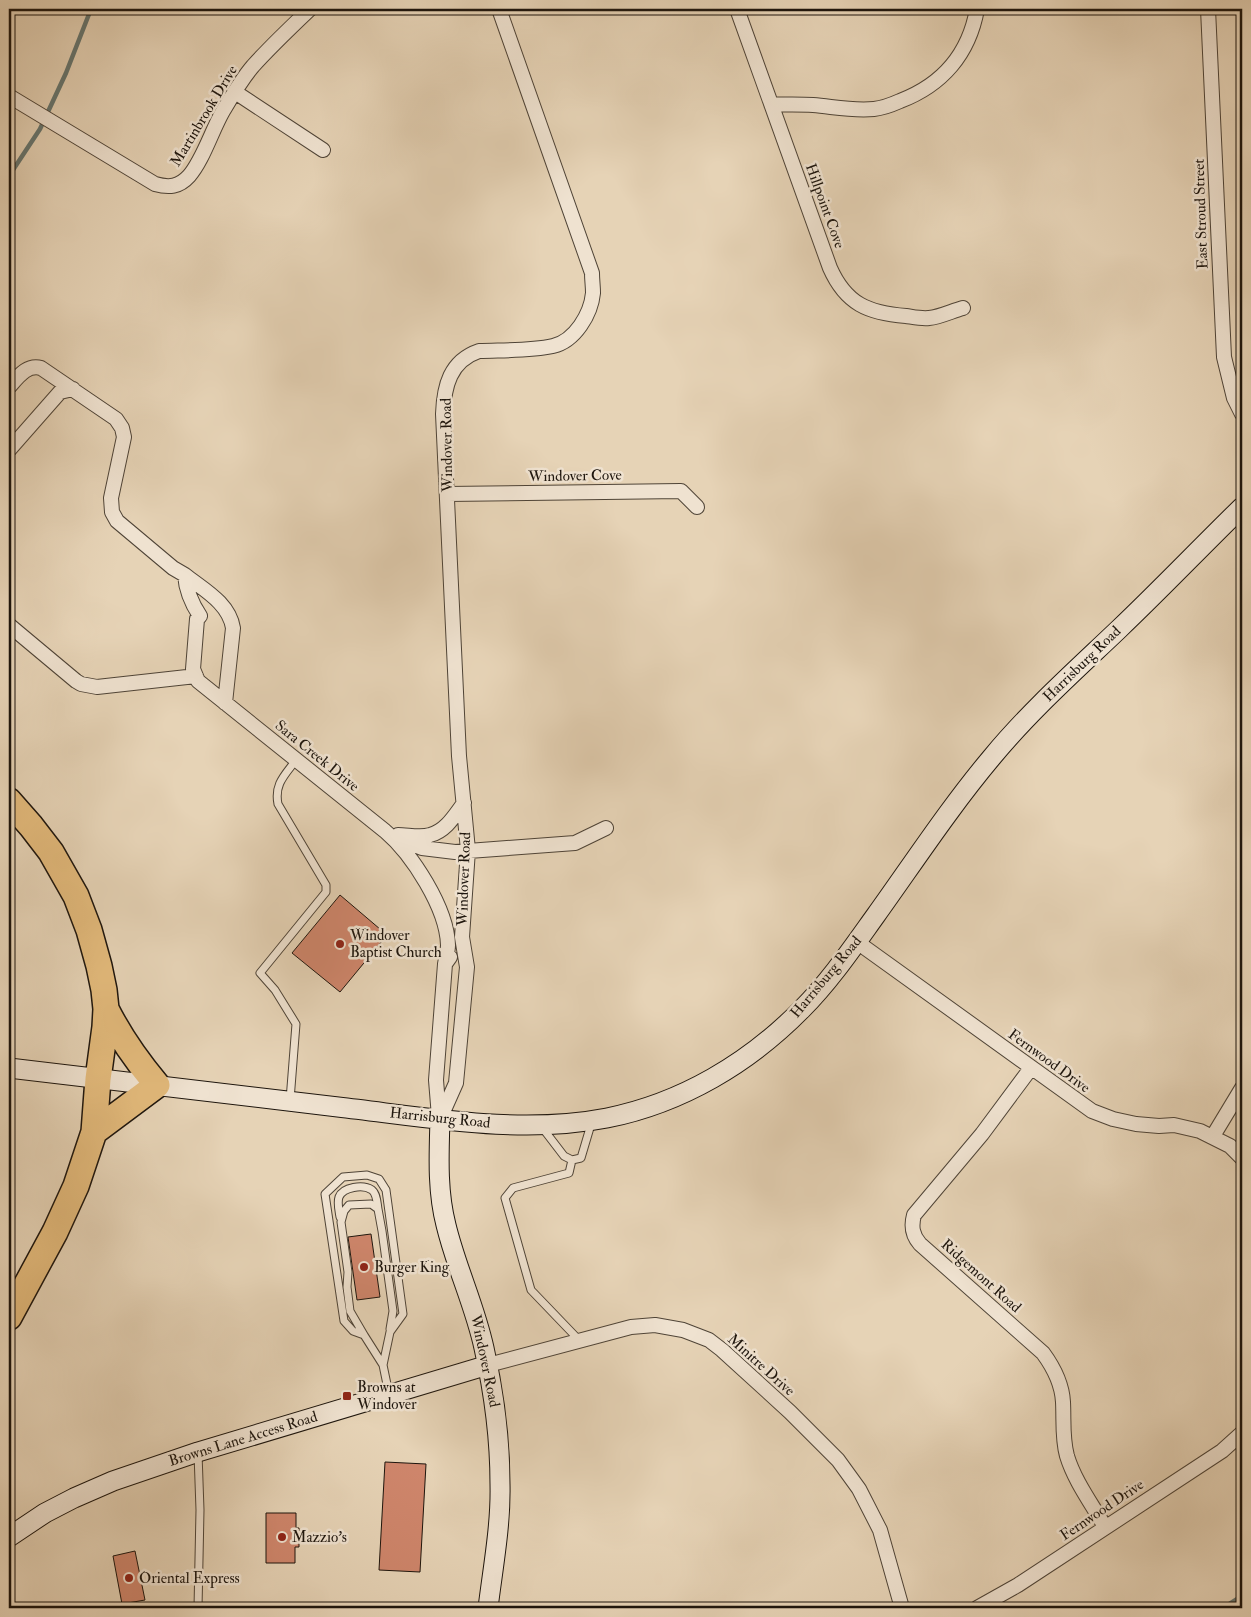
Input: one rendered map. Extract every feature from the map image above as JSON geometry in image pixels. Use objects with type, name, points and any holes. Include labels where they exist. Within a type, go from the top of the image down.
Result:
[{"type":"highway","points":[[9,802],[51,852],[76,896],[100,966],[106,1009],[94,1132],[76,1186],[62,1217],[9,1317]]},
{"type":"highway","points":[[94,1132],[157,1086],[117,1032],[106,1009]]},
{"type":"main road","name":"Harrisburg Road","points":[[9,1068],[440,1119],[518,1126],[592,1120],[633,1111],[676,1097],[736,1064],[766,1042],[803,1008],[857,942],[945,818],[992,756],[1037,708],[1242,507]]},
{"type":"main road","name":"Windover Road","points":[[440,1119],[440,1190],[446,1224],[474,1309],[488,1365],[499,1438],[500,1486],[496,1542],[488,1608]]},
{"type":"main road","name":"Browns Lane Access Road","points":[[9,1537],[45,1513],[113,1481],[198,1452],[488,1365]]},
{"type":"street","name":"Martinbrook Drive","points":[[9,96],[154,184],[164,187],[179,185],[190,175],[218,120],[252,67],[310,9]]},
{"type":"street","name":"Windover Road","points":[[440,1119],[456,1083],[467,967],[462,937],[468,850],[455,694],[444,404],[447,384],[455,367],[470,354],[479,351],[554,346],[574,334],[584,320],[593,293],[592,273],[499,9]]},
{"type":"street","name":"Hillpoint Cove","points":[[737,9],[830,268],[842,290],[860,306],[885,315],[930,318],[963,308]]},
{"type":"street","points":[[771,104],[811,105],[851,110],[876,109],[916,95],[942,76],[953,65],[972,30],[977,9]]},
{"type":"street","name":"East Stroud Street","points":[[1208,9],[1224,357],[1232,391],[1242,414]]},
{"type":"street","points":[[235,92],[323,150]]},
{"type":"street","points":[[9,386],[27,369],[41,368],[116,419],[122,428],[124,437],[111,498],[112,512],[117,521],[173,568],[218,600],[227,610],[233,628],[225,703]]},
{"type":"street","points":[[9,450],[60,392],[73,388]]},
{"type":"street","name":"Windover Cove","points":[[448,494],[681,491],[698,507]]},
{"type":"street","points":[[185,575],[192,603],[200,616]]},
{"type":"street","points":[[9,625],[81,684],[97,687],[196,676],[193,669],[196,619],[224,608]]},
{"type":"street","name":"Sara Creek Drive","points":[[196,676],[198,680],[225,703],[389,835],[406,853],[430,888],[444,921],[448,945],[446,964]]},
{"type":"street","points":[[389,835],[429,836],[449,824],[464,803]]},
{"type":"street","name":"Sara Creek Drive","points":[[389,835],[422,848],[455,852],[575,843],[606,828]]},
{"type":"street","name":"Windover Road","points":[[440,1119],[436,1080],[446,964],[462,937]]},
{"type":"street","name":"Fernwood Drive","points":[[857,942],[1092,1111],[1113,1119],[1136,1124],[1187,1127],[1213,1136],[1230,1146],[1242,1158]]},
{"type":"street","name":"Ridgemont Road","points":[[1031,1068],[982,1134],[914,1215],[912,1231],[920,1244],[1043,1353],[1053,1367],[1060,1383],[1063,1401],[1063,1438],[1068,1457],[1076,1479],[1105,1527]]},
{"type":"street","points":[[1213,1136],[1242,1088]]},
{"type":"street","name":"Minitre Drive","points":[[488,1365],[631,1326],[655,1325],[683,1330],[709,1340],[790,1412],[838,1460],[859,1489],[880,1530],[902,1608]]},
{"type":"street","name":"Fernwood Drive","points":[[977,1608],[1018,1586],[1222,1451],[1242,1433]]},
{"type":"lane","points":[[290,1101],[296,1024],[275,990],[260,973],[326,892],[326,885],[278,804],[276,794],[280,781],[296,760]]},
{"type":"lane","points":[[539,1124],[564,1156],[572,1160],[581,1158],[592,1120]]},
{"type":"lane","points":[[572,1160],[568,1172],[513,1188],[505,1198],[531,1290],[578,1340]]},
{"type":"lane","points":[[364,1336],[353,1331],[344,1321],[325,1194],[344,1177],[367,1175],[379,1179],[386,1190],[404,1314],[390,1332]]},
{"type":"lane","points":[[383,1365],[394,1311],[378,1209],[373,1191],[365,1187],[354,1188],[345,1191],[339,1196],[338,1205],[348,1272],[347,1287],[350,1310],[383,1365],[389,1395]]},
{"type":"lane","points":[[341,1222],[344,1210],[348,1205],[371,1204],[378,1209]]},
{"type":"lane","points":[[198,1452],[200,1510],[198,1608]]},
{"type":"building","name":"Windover Baptist Church","points":[[340,895],[387,935],[340,992],[292,953]]},
{"type":"building","name":"Burger King","points":[[371,1234],[380,1297],[357,1300],[348,1237]]},
{"type":"building","points":[[385,1462],[426,1464],[420,1572],[379,1570]]},
{"type":"building","name":"Mazzio's","points":[[266,1513],[296,1513],[296,1528],[299,1528],[299,1547],[295,1547],[295,1563],[266,1563]]},
{"type":"building","name":"Oriental Express","points":[[135,1551],[145,1600],[122,1604],[113,1556]]},
{"type":"waterway","points":[[9,176],[40,129],[66,73],[91,9]]},
{"type":"waterway","points":[[1223,1608],[1242,1596]]},
{"type":"place","name":"Windover Baptist Church","points":[[340,944]]},
{"type":"place","name":"Burger King","points":[[364,1267]]},
{"type":"place","name":"Browns at Windover","points":[[347,1396]]},
{"type":"place","name":"Mazzio's","points":[[282,1537]]},
{"type":"place","name":"Oriental Express","points":[[129,1578]]}]
